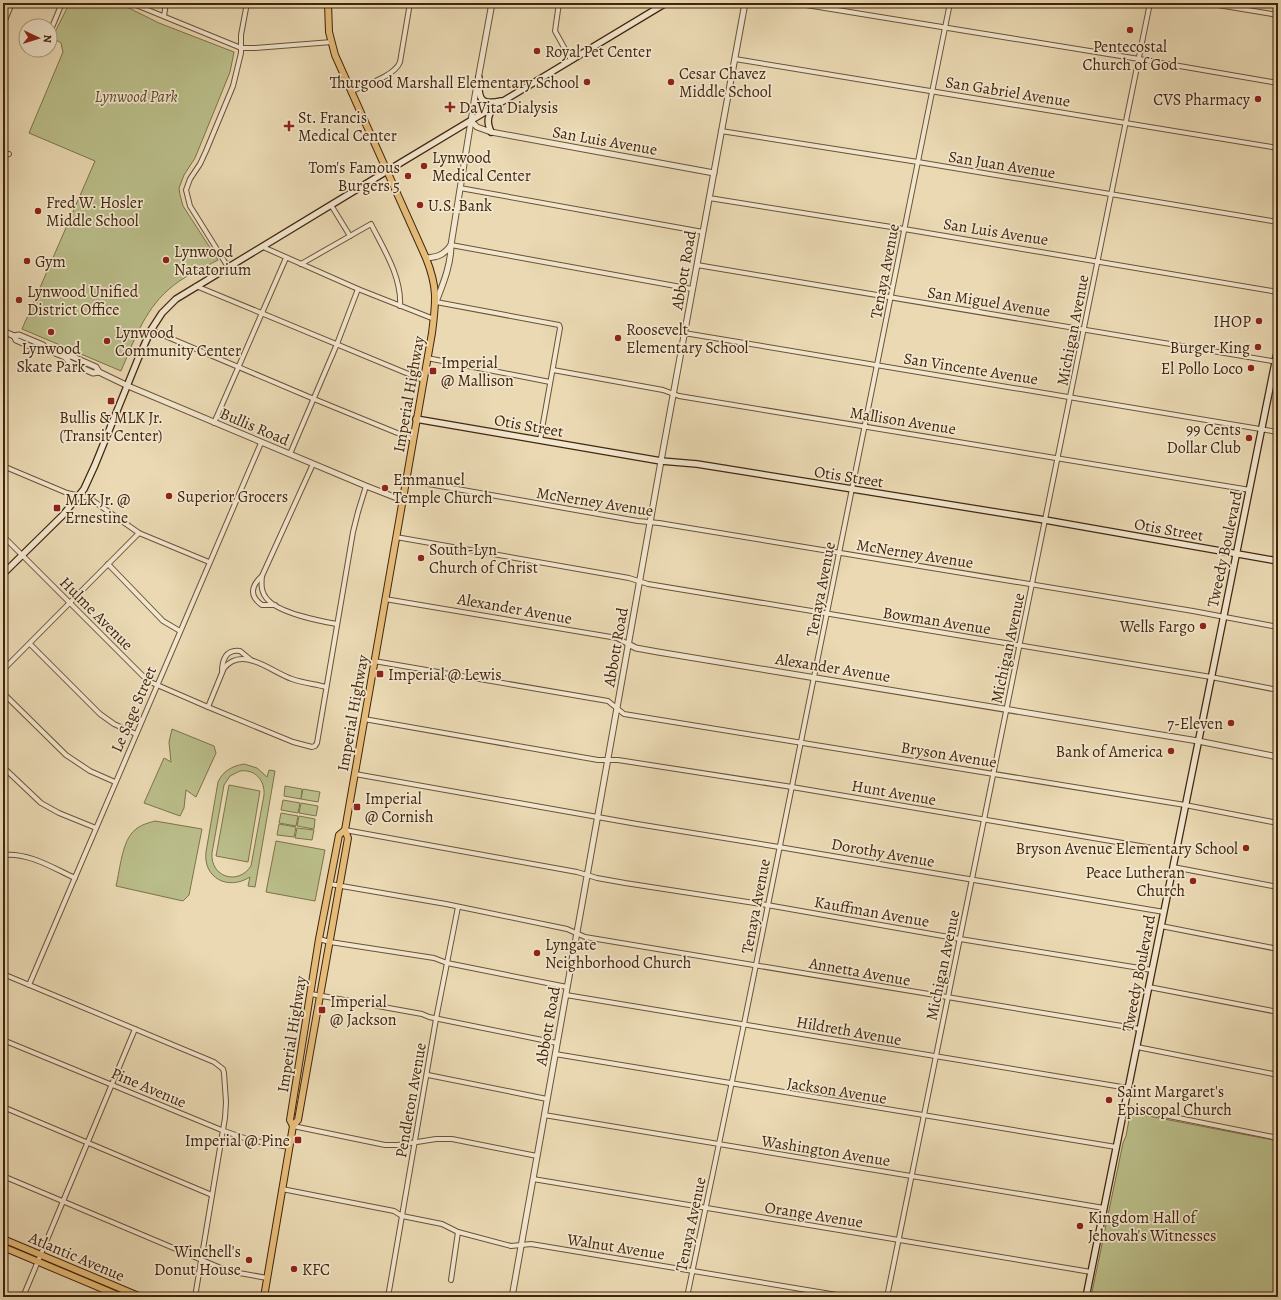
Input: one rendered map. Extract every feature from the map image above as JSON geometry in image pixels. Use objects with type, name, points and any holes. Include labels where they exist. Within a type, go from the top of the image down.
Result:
[{"type":"main road","name":"Imperial Highway","points":[[264,1297],[289,1147],[293,1126],[298,1120],[340,885],[348,838],[345,830],[412,439],[428,358],[436,302],[434,282],[426,258],[335,55],[328,22],[328,3]]},
{"type":"main road","points":[[3,574],[58,520],[79,496],[88,480],[152,330],[156,322],[176,299],[666,3]]},
{"type":"main road","points":[[479,78],[478,91],[479,96],[483,101],[490,103],[505,100]]},
{"type":"main road","points":[[491,132],[488,120],[493,108]]},
{"type":"main road","name":"Tweedy Boulevard","points":[[1086,1297],[1236,554],[1277,362],[1278,348]]},
{"type":"main road","name":"Otis Street","points":[[416,419],[661,461],[697,464],[1045,520],[1278,561]]},
{"type":"main road","name":"Imperial Highway","points":[[293,1126],[290,1120],[319,939],[339,835],[345,830]]},
{"type":"main road","name":"Atlantic Avenue","points":[[3,1240],[122,1297]]},
{"type":"main road","name":"Atlantic Avenue","points":[[3,1247],[39,1258],[141,1297]]},
{"type":"street","points":[[3,25],[12,3]]},
{"type":"street","points":[[56,18],[62,3]]},
{"type":"street","points":[[131,3],[241,48],[332,42]]},
{"type":"street","points":[[164,16],[166,3]]},
{"type":"street","points":[[228,267],[190,206],[186,190],[190,179],[200,164],[206,151],[233,86],[240,60],[241,35],[247,3]]},
{"type":"street","points":[[352,91],[387,75],[397,68],[400,62],[410,3]]},
{"type":"street","points":[[492,3],[460,188],[451,245],[451,256],[445,279],[436,302],[559,325],[560,328],[540,440]]},
{"type":"street","points":[[559,3],[555,32],[571,60]]},
{"type":"street","name":"Abbott Road","points":[[512,1297],[673,394],[745,3]]},
{"type":"street","points":[[794,3],[1278,83]]},
{"type":"street","name":"Tenaya Avenue","points":[[687,1297],[744,1024],[950,3]]},
{"type":"street","name":"Michigan Avenue","points":[[887,1297],[1150,3]]},
{"type":"street","points":[[1206,3],[1278,15]]},
{"type":"street","name":"San Gabriel Avenue","points":[[735,59],[1278,148]]},
{"type":"street","name":"San Luis Avenue","points":[[471,121],[477,127],[491,132],[714,172]]},
{"type":"street","name":"San Juan Avenue","points":[[722,131],[1278,222]]},
{"type":"street","points":[[3,155],[8,154]]},
{"type":"street","points":[[460,188],[703,232]]},
{"type":"street","name":"San Luis Avenue","points":[[709,198],[1098,261],[1278,292]]},
{"type":"street","points":[[331,205],[350,236]]},
{"type":"street","points":[[301,264],[371,224],[395,277],[400,298],[400,306]]},
{"type":"street","points":[[426,258],[440,256],[446,252],[451,245]]},
{"type":"street","points":[[451,245],[692,289]]},
{"type":"street","points":[[263,247],[358,289],[434,319]]},
{"type":"street","points":[[214,423],[261,312],[286,258]]},
{"type":"street","name":"San Miguel Avenue","points":[[697,265],[1277,362]]},
{"type":"street","points":[[196,286],[423,380]]},
{"type":"street","points":[[290,454],[337,344],[358,289]]},
{"type":"street","points":[[152,330],[412,439]]},
{"type":"street","name":"Bullis Road","points":[[3,331],[14,336],[19,334],[43,345],[45,349],[65,358],[71,356],[96,367],[99,372],[128,386],[402,500]]},
{"type":"street","name":"San Vincente Avenue","points":[[684,333],[878,364],[1278,432]]},
{"type":"street","points":[[428,358],[550,382]]},
{"type":"street","name":"Mallison Avenue","points":[[553,370],[664,390],[678,396],[1250,490]]},
{"type":"street","name":"Le Sage Street","points":[[29,985],[261,442]]},
{"type":"street","points":[[275,605],[262,605],[254,597],[254,585],[262,576],[313,464]]},
{"type":"street","points":[[3,466],[67,493],[89,498],[139,533],[209,562]]},
{"type":"street","name":"McNerney Avenue","points":[[406,480],[650,523],[839,552],[1224,616],[1278,627]]},
{"type":"street","points":[[222,673],[223,659],[227,654],[232,651],[240,651],[251,660],[292,679],[326,687],[356,520],[366,486]]},
{"type":"street","points":[[3,670],[139,533]]},
{"type":"street","name":"Hulme Avenue","points":[[3,536],[148,681],[156,685],[293,742],[312,747],[315,746],[326,687]]},
{"type":"street","name":"Bowman Avenue","points":[[396,538],[630,578],[648,584],[1211,677],[1278,690]]},
{"type":"street","points":[[108,564],[163,621],[180,630]]},
{"type":"street","points":[[262,576],[261,586],[263,593],[268,600],[275,605],[306,618],[337,624]]},
{"type":"street","name":"Alexander Avenue","points":[[385,599],[617,638],[636,648],[1198,741],[1278,757]]},
{"type":"street","points":[[30,644],[100,714],[114,724],[136,734]]},
{"type":"street","points":[[208,707],[222,673],[228,664],[240,658],[251,660]]},
{"type":"street","name":"Bryson Avenue","points":[[374,660],[608,701],[624,714],[993,773],[1185,805],[1278,823]]},
{"type":"street","points":[[3,693],[66,755],[90,771],[116,782]]},
{"type":"street","name":"Hunt Avenue","points":[[364,719],[598,760],[618,760],[792,787],[1176,852]]},
{"type":"street","points":[[3,767],[41,803],[59,813],[96,828]]},
{"type":"street","points":[[355,774],[597,817]]},
{"type":"street","name":"Dorothy Avenue","points":[[597,817],[1164,912]]},
{"type":"street","name":"Kauffman Avenue","points":[[345,830],[577,872],[625,883],[767,905],[960,939],[1152,970]]},
{"type":"street","points":[[3,855],[25,856],[75,878]]},
{"type":"street","points":[[1173,866],[1278,887]]},
{"type":"street","points":[[3,878],[3,903]]},
{"type":"street","name":"Annetta Avenue","points":[[330,884],[446,904],[567,929],[585,937],[1140,1029]]},
{"type":"street","name":"Pendleton Avenue","points":[[388,1297],[428,1075],[436,1019],[458,907]]},
{"type":"street","points":[[1161,926],[1278,950]]},
{"type":"street","points":[[319,939],[434,958],[447,963],[567,987]]},
{"type":"street","points":[[3,974],[135,1029],[218,1065],[223,1069],[225,1077],[226,1102],[224,1131],[200,1260],[195,1297]]},
{"type":"street","points":[[1149,986],[1278,1012]]},
{"type":"street","points":[[311,994],[422,1014],[436,1019],[557,1043]]},
{"type":"street","name":"Hildreth Avenue","points":[[566,995],[1128,1088]]},
{"type":"street","points":[[23,1297],[135,1029]]},
{"type":"street","name":"Pine Avenue","points":[[3,1040],[224,1131],[250,1140],[289,1147]]},
{"type":"street","points":[[1137,1047],[1278,1075]]},
{"type":"street","name":"Jackson Avenue","points":[[555,1054],[1116,1148]]},
{"type":"street","points":[[428,1075],[547,1099]]},
{"type":"street","points":[[3,1107],[212,1195]]},
{"type":"street","points":[[1124,1107],[1278,1138]]},
{"type":"street","name":"Washington Avenue","points":[[544,1115],[1104,1208]]},
{"type":"street","points":[[293,1126],[385,1145],[398,1145],[436,1139],[452,1139],[537,1156]]},
{"type":"street","points":[[3,1176],[228,1271],[267,1278]]},
{"type":"street","name":"Orange Avenue","points":[[533,1179],[1091,1272]]},
{"type":"street","name":"Walnut Avenue","points":[[282,1189],[394,1211],[402,1216],[442,1224],[458,1232],[511,1246],[532,1244],[849,1297]]},
{"type":"street","points":[[451,1280],[458,1232]]},
{"type":"green space","name":"Lynwood Park","points":[[73,3],[106,3],[125,6],[159,23],[234,52],[230,72],[226,82],[195,158],[184,175],[179,188],[183,206],[218,260],[179,281],[160,298],[140,328],[121,371],[22,329],[95,161],[29,133],[63,52],[61,43],[58,41],[58,26],[68,6]]},
{"type":"green space","points":[[172,729],[214,746],[216,753],[196,797],[186,790],[184,808],[180,816],[144,803],[164,758],[171,762],[169,742]]},
{"type":"green space","points":[[244,764],[257,768],[267,777],[269,770],[275,771],[255,887],[248,886],[250,877],[233,883],[219,880],[213,875],[206,861],[206,852],[218,782],[225,772]],"holes":[[[240,771],[254,774],[261,780],[264,795],[251,866],[246,872],[239,876],[232,877],[220,873],[215,868],[212,853],[224,785],[230,776]]]},
{"type":"green space","points":[[229,785],[260,791],[248,862],[216,856]]},
{"type":"green space","points":[[285,786],[302,789],[301,799],[284,796]]},
{"type":"green space","points":[[303,789],[320,792],[318,802],[301,799]]},
{"type":"green space","points":[[283,800],[300,803],[298,813],[281,810]]},
{"type":"green space","points":[[301,803],[318,806],[316,816],[299,813]]},
{"type":"green space","points":[[281,813],[298,816],[296,826],[279,823]]},
{"type":"green space","points":[[299,816],[315,819],[314,829],[297,826]]},
{"type":"green space","points":[[155,821],[202,829],[189,895],[183,901],[116,886],[120,864],[127,841],[139,827]]},
{"type":"green space","points":[[279,824],[296,827],[294,837],[277,835]]},
{"type":"green space","points":[[297,828],[314,830],[312,840],[295,838]]},
{"type":"green space","points":[[276,841],[325,850],[315,901],[266,892]]},
{"type":"green space","points":[[1133,1113],[1278,1141],[1278,1297],[1091,1297],[1123,1143],[1126,1136],[1130,1114]]},
{"type":"place","name":"Pentecostal Church of God","points":[[1130,30]]},
{"type":"place","name":"Royal Pet Center","points":[[537,51]]},
{"type":"place","name":"Thurgood Marshall Elementary School","points":[[587,82]]},
{"type":"place","name":"Cesar Chavez Middle School","points":[[671,82]]},
{"type":"place","name":"CVS Pharmacy","points":[[1258,99]]},
{"type":"place","name":"DaVita Dialysis","points":[[450,107]]},
{"type":"place","name":"St. Francis Medical Center","points":[[289,126]]},
{"type":"place","name":"Lynwood Medical Center","points":[[424,166]]},
{"type":"place","name":"Tom's Famous Burgers 5","points":[[408,176]]},
{"type":"place","name":"U.S. Bank","points":[[420,205]]},
{"type":"place","name":"Fred W. Hosler Middle School","points":[[38,211]]},
{"type":"place","name":"Lynwood Natatorium","points":[[166,260]]},
{"type":"place","name":"Gym","points":[[27,261]]},
{"type":"place","name":"Lynwood Unified District Office","points":[[19,300]]},
{"type":"place","name":"IHOP","points":[[1259,321]]},
{"type":"place","name":"Lynwood Skate Park","points":[[51,332]]},
{"type":"place","name":"Roosevelt Elementary School","points":[[618,338]]},
{"type":"place","name":"Lynwood Community Center","points":[[107,341]]},
{"type":"place","name":"Burger King","points":[[1258,347]]},
{"type":"place","name":"El Pollo Loco","points":[[1251,368]]},
{"type":"place","name":"Imperial @ Mallison","points":[[433,371]]},
{"type":"place","name":"Bullis & MLK Jr. (Transit Center)","points":[[111,401]]},
{"type":"place","name":"99 Cents Dollar Club","points":[[1249,438]]},
{"type":"place","name":"Emmanuel Temple Church","points":[[385,488]]},
{"type":"place","name":"Superior Grocers","points":[[169,496]]},
{"type":"place","name":"MLK Jr. @ Ernestine","points":[[57,508]]},
{"type":"place","name":"South-Lyn Church of Christ","points":[[421,558]]},
{"type":"place","name":"Wells Fargo","points":[[1203,626]]},
{"type":"place","name":"Imperial @ Lewis","points":[[380,674]]},
{"type":"place","name":"7-Eleven","points":[[1231,723]]},
{"type":"place","name":"Bank of America","points":[[1171,751]]},
{"type":"place","name":"Imperial @ Cornish","points":[[357,807]]},
{"type":"place","name":"Bryson Avenue Elementary School","points":[[1246,848]]},
{"type":"place","name":"Peace Lutheran Church","points":[[1193,881]]},
{"type":"place","name":"Lyngate Neighborhood Church","points":[[537,953]]},
{"type":"place","name":"Imperial @ Jackson","points":[[322,1010]]},
{"type":"place","name":"Saint Margaret's Episcopal Church","points":[[1109,1100]]},
{"type":"place","name":"Imperial @ Pine","points":[[298,1140]]},
{"type":"place","name":"Kingdom Hall of Jehovah's Witnesses","points":[[1080,1226]]},
{"type":"place","name":"Winchell's Donut House","points":[[249,1260]]},
{"type":"place","name":"KFC","points":[[294,1269]]}]
